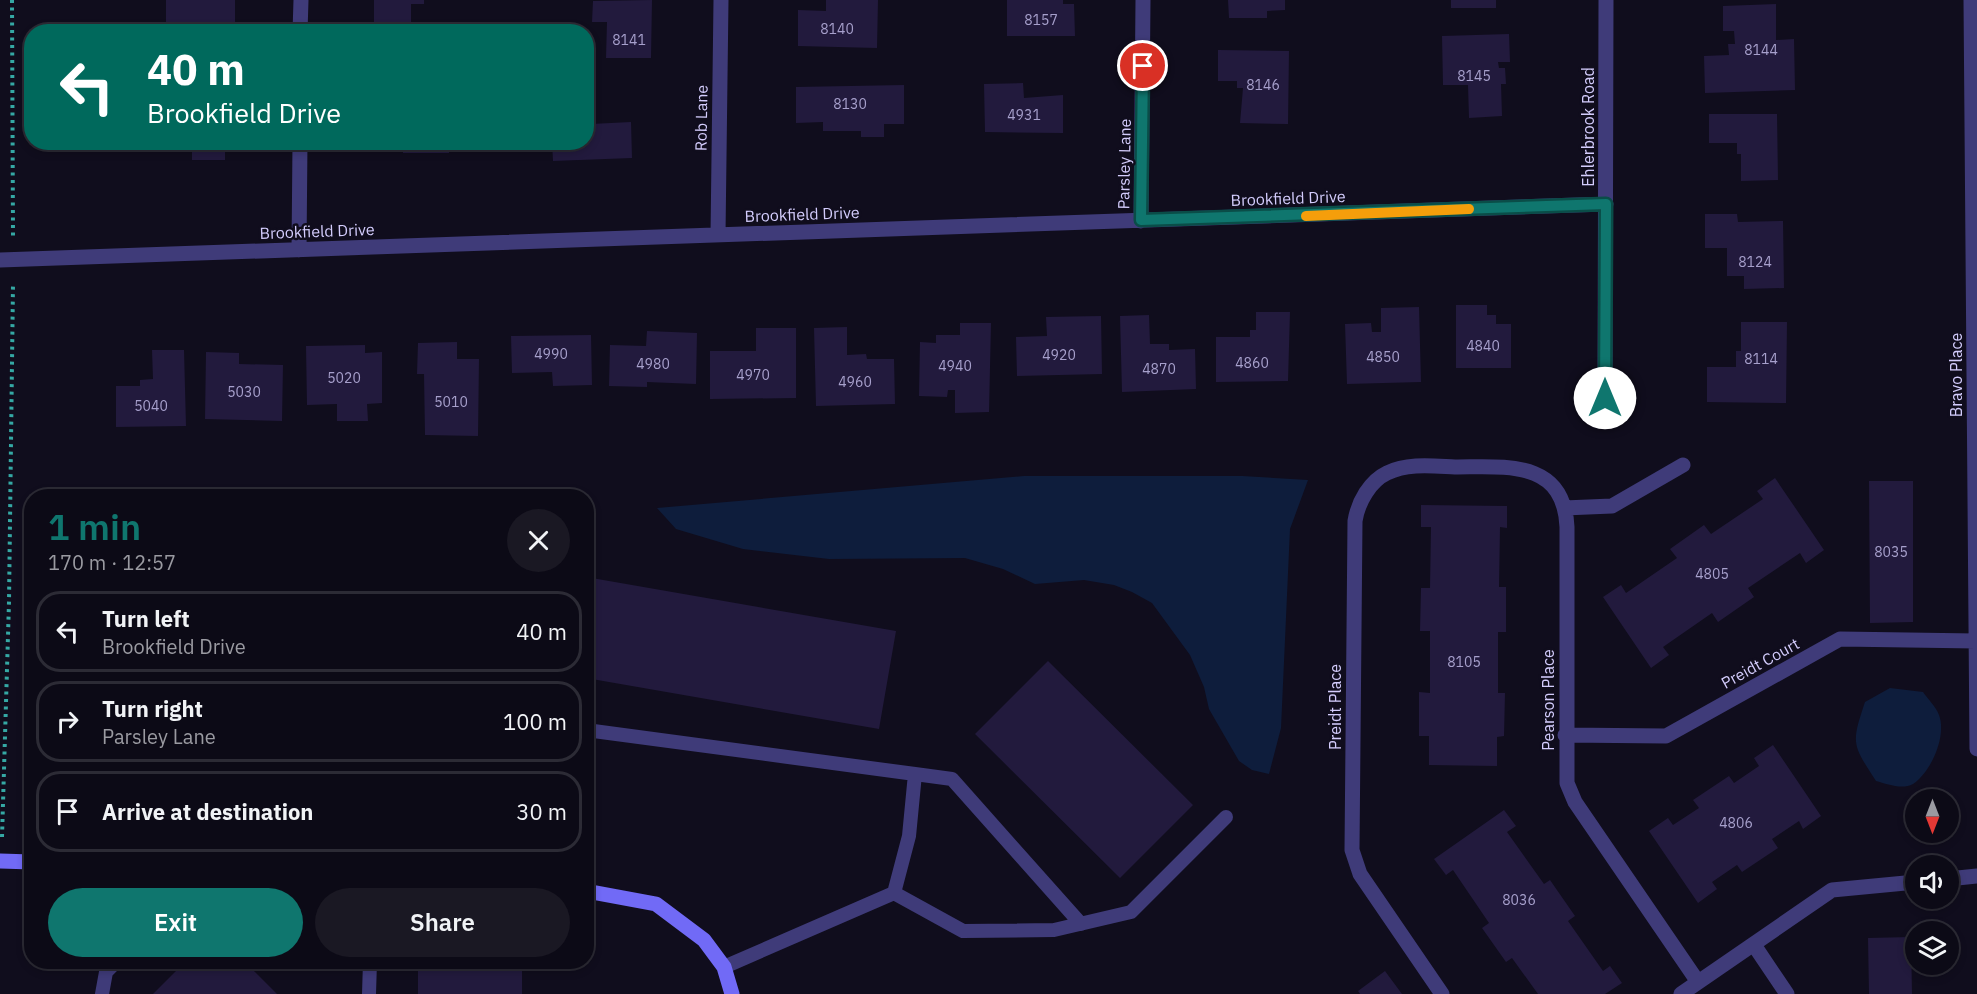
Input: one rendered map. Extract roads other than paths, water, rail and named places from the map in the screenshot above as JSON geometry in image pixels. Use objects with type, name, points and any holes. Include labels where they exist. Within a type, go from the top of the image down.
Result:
[{"type":"street","points":[[300,24],[301,0]]},
{"type":"street","name":"Rob Lane","points":[[718,235],[721,0]]},
{"type":"street","name":"Parsley Lane","points":[[1141,220],[1143,0]]},
{"type":"street","name":"Ehlerbrook Road","points":[[1605,398],[1606,0]]},
{"type":"street","name":"Bravo Place","points":[[1971,0],[1977,750]]},
{"type":"street","points":[[299,250],[300,150]]},
{"type":"street","name":"Brookfield Drive","points":[[0,260],[1606,204]]},
{"type":"street","points":[[1564,508],[1612,506],[1683,465]]},
{"type":"street","name":"Preidt Place","points":[[1442,994],[1360,874],[1353,857],[1354,530],[1360,502],[1371,485],[1387,473],[1405,466],[1453,467]]},
{"type":"street","name":"Pearson Place","points":[[1453,467],[1519,467],[1539,475],[1558,494],[1564,508],[1567,527],[1565,771],[1571,795],[1698,982]]},
{"type":"street","name":"Preidt Court","points":[[1565,735],[1666,736],[1840,639],[1976,641]]},
{"type":"street","points":[[0,861],[24,862]]},
{"type":"street","points":[[1959,878],[1977,876]]},
{"type":"street","points":[[1681,994],[1832,890],[1905,883]]},
{"type":"street","points":[[594,892],[656,904],[704,940],[724,967],[732,994]]},
{"type":"street","points":[[1754,945],[1787,994]]},
{"type":"lane","points":[[594,731],[952,779],[1081,924]]},
{"type":"lane","points":[[894,893],[909,837],[915,774]]},
{"type":"lane","points":[[894,893],[963,931],[1054,930],[1081,924],[1131,912],[1226,817]]},
{"type":"lane","points":[[724,967],[894,893]]},
{"type":"lane","points":[[102,994],[106,972],[109,969]]},
{"type":"lane","points":[[369,994],[370,969]]},
{"type":"water","points":[[1024,476],[1242,476],[1308,480],[1290,529],[1281,728],[1269,774],[1252,770],[1239,761],[1209,709],[1204,687],[1190,655],[1152,603],[1132,592],[1114,585],[1084,580],[1035,584],[1003,569],[965,558],[829,559],[743,549],[676,529],[657,508]]},
{"type":"water","points":[[1890,688],[1923,692],[1938,712],[1941,724],[1936,753],[1926,771],[1909,786],[1894,786],[1876,781],[1862,759],[1856,743],[1857,727],[1865,702]]}]
